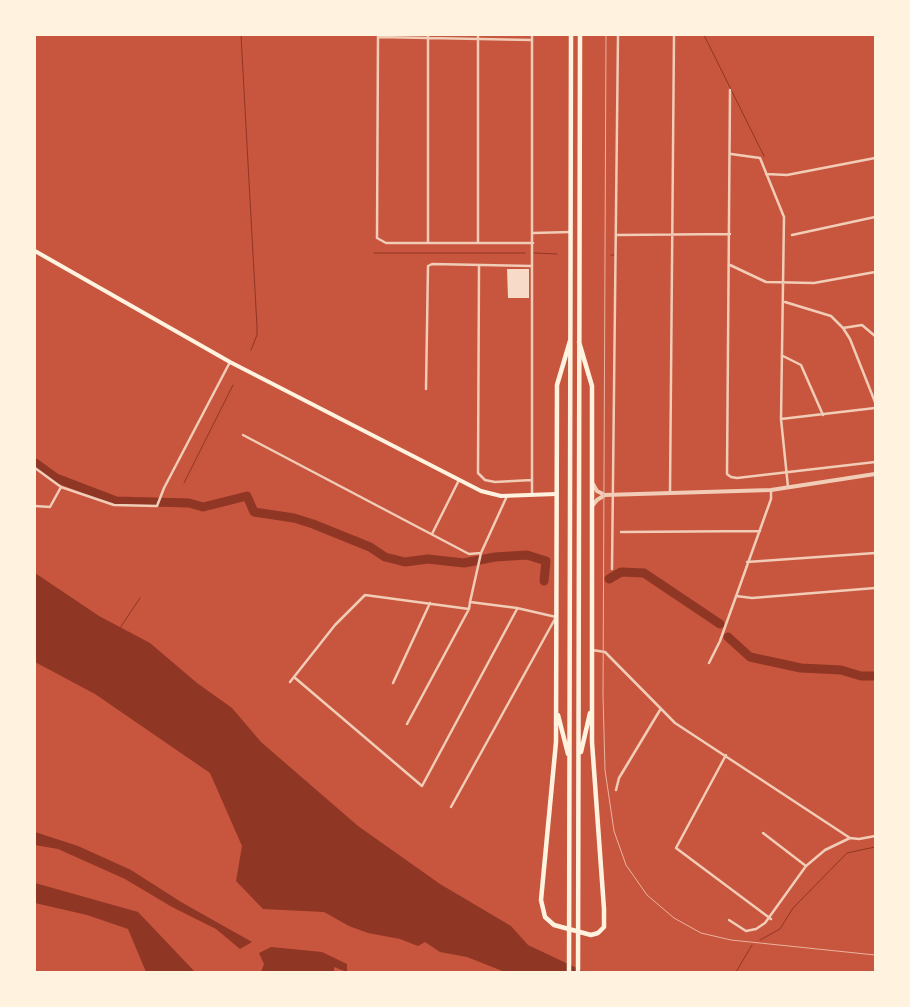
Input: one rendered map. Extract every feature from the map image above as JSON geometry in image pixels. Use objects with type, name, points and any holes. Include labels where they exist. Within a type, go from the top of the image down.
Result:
[{"type":"highway","points":[[570,972],[571,35]]},
{"type":"highway","points":[[578,972],[580,35]]},
{"type":"highway","points":[[571,232],[576,230],[580,232]]},
{"type":"highway","points":[[570,341],[557,385],[556,751],[542,875],[542,908],[545,916],[554,925],[591,935],[598,933],[605,924],[592,742],[592,386],[579,342]]},
{"type":"highway","points":[[556,706],[570,761]]},
{"type":"highway","points":[[578,760],[592,707]]},
{"type":"main road","points":[[35,251],[230,362],[488,494],[507,496],[556,494]]},
{"type":"street","points":[[428,35],[428,243]]},
{"type":"street","points":[[478,35],[478,243]]},
{"type":"street","points":[[532,35],[532,495]]},
{"type":"street","points":[[612,569],[618,35]]},
{"type":"street","points":[[670,494],[674,235],[674,35]]},
{"type":"street","points":[[532,40],[428,39],[378,36],[376,235],[384,243],[532,243]]},
{"type":"street","points":[[730,90],[727,474],[732,478],[787,474],[875,462]]},
{"type":"street","points":[[730,154],[760,158],[784,217],[781,419],[788,487]]},
{"type":"street","points":[[766,174],[787,175],[875,158]]},
{"type":"street","points":[[792,235],[875,217]]},
{"type":"street","points":[[532,232],[571,232]]},
{"type":"street","points":[[617,235],[730,234]]},
{"type":"street","points":[[426,389],[426,271],[428,266],[432,264],[532,266]]},
{"type":"street","points":[[479,265],[478,473],[485,480],[495,482],[532,480]]},
{"type":"street","points":[[730,266],[766,282],[784,283],[829,282],[875,272]]},
{"type":"street","points":[[784,302],[831,316],[843,328],[853,346],[875,402]]},
{"type":"street","points":[[843,328],[862,325],[875,336]]},
{"type":"street","points":[[783,356],[802,365],[823,415]]},
{"type":"street","points":[[35,468],[61,487],[114,505],[157,506],[164,488],[230,362]]},
{"type":"street","points":[[781,419],[875,408]]},
{"type":"street","points":[[243,435],[469,554],[480,554]]},
{"type":"street","points":[[592,480],[595,488],[605,495],[670,494],[770,490],[875,474]]},
{"type":"street","points":[[432,534],[459,480]]},
{"type":"street","points":[[35,506],[50,507],[61,487]]},
{"type":"street","points":[[709,663],[736,596],[771,499],[770,490]]},
{"type":"street","points":[[592,510],[595,502],[605,495]]},
{"type":"street","points":[[407,724],[469,609],[480,554],[507,496]]},
{"type":"street","points":[[621,532],[760,530]]},
{"type":"street","points":[[747,562],[875,553]]},
{"type":"street","points":[[736,596],[752,598],[875,588]]},
{"type":"street","points":[[290,682],[335,625],[362,597],[430,603],[469,609]]},
{"type":"street","points":[[451,807],[556,617],[517,608],[470,602]]},
{"type":"street","points":[[393,683],[430,603]]},
{"type":"street","points":[[294,677],[422,786],[517,608]]},
{"type":"street","points":[[592,650],[605,652],[660,710],[675,723],[850,838],[859,839],[875,836]]},
{"type":"street","points":[[616,790],[619,778],[660,710]]},
{"type":"street","points":[[726,755],[676,848],[771,918]]},
{"type":"street","points":[[763,833],[806,866]]},
{"type":"street","points":[[729,920],[740,928],[751,931],[771,918],[806,866],[825,850],[850,838]]},
{"type":"shaded area","points":[[35,573],[99,616],[150,643],[197,683],[232,708],[261,742],[358,826],[440,884],[511,926],[528,945],[585,972],[505,972],[467,957],[440,952],[425,942],[418,946],[400,939],[368,933],[349,926],[324,912],[263,909],[236,881],[242,846],[210,773],[95,694],[35,662]]},
{"type":"shaded area","points":[[35,832],[78,846],[131,870],[181,902],[252,942],[240,949],[216,929],[172,907],[125,879],[58,849],[35,845]]},
{"type":"shaded area","points":[[35,883],[138,912],[195,972],[146,972],[128,929],[87,915],[35,903]]},
{"type":"shaded area","points":[[271,947],[322,952],[347,964],[347,972],[334,967],[334,972],[261,972],[264,964],[259,953]]},
{"type":"building","points":[[507,269],[529,269],[529,298],[508,298]]},
{"type":"waterway","points":[[241,35],[257,327],[257,335],[251,350]]},
{"type":"waterway","points":[[704,35],[764,156]]},
{"type":"waterway","points":[[374,253],[525,253]]},
{"type":"waterway","points":[[534,253],[557,254]]},
{"type":"waterway","points":[[184,483],[233,385]]},
{"type":"waterway","points":[[35,463],[56,478],[116,501],[189,503],[203,507],[247,496],[254,512],[294,518],[313,524],[370,547],[385,557],[405,562],[428,559],[464,563],[495,557],[527,555],[546,561],[544,581]]},
{"type":"waterway","points":[[609,579],[621,572],[644,573],[720,624]]},
{"type":"waterway","points":[[120,628],[140,598]]},
{"type":"waterway","points":[[728,637],[750,657],[801,668],[841,670],[861,676],[875,676]]},
{"type":"waterway","points":[[760,940],[780,929],[793,908],[847,853],[875,847]]},
{"type":"waterway","points":[[736,972],[752,945]]},
{"type":"railway","points":[[606,35],[603,696],[605,770],[614,831],[626,865],[647,895],[674,918],[701,933],[731,940],[875,955]]}]
